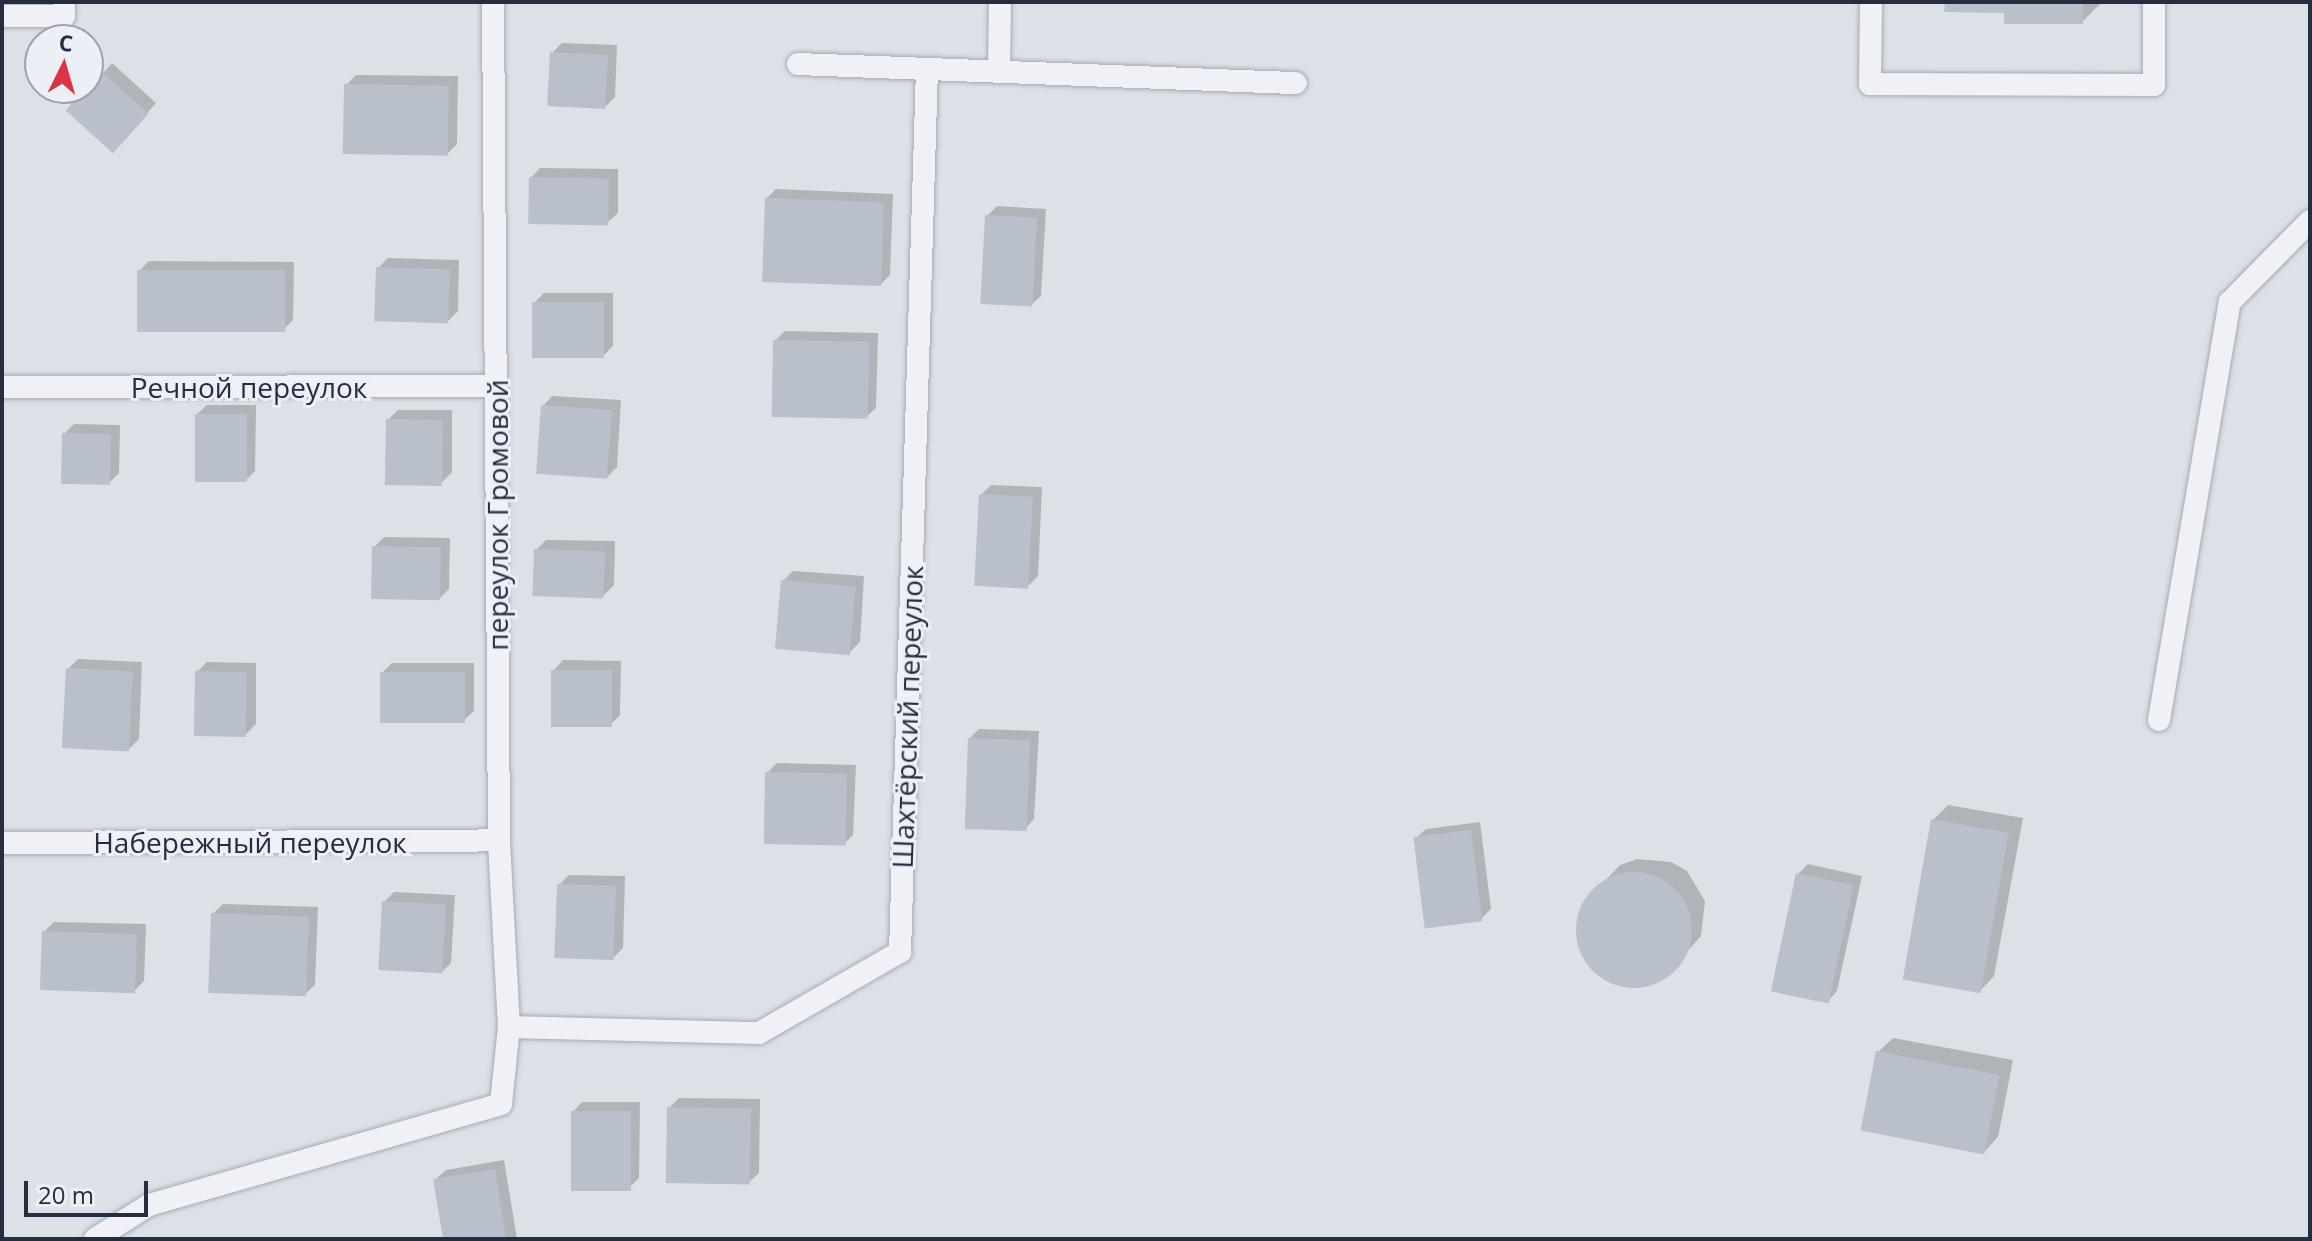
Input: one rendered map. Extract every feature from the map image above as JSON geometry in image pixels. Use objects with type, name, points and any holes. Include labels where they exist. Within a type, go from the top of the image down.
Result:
[{"type":"lane","points":[[2,16],[64,16],[64,2]]},
{"type":"lane","name":"переулок Громовой","points":[[95,1239],[149,1205],[501,1104],[509,1027],[499,840],[493,2]]},
{"type":"lane","points":[[999,72],[1000,2]]},
{"type":"lane","points":[[1871,2],[1870,84],[2154,85],[2154,2]]},
{"type":"lane","points":[[798,64],[1296,83]]},
{"type":"lane","name":"Шахтёрский переулок","points":[[509,1027],[759,1033],[900,952],[927,69]]},
{"type":"lane","points":[[2159,720],[2230,302],[2310,221]]},
{"type":"lane","name":"Речной переулок","points":[[2,387],[496,386]]},
{"type":"lane","name":"Набережный переулок","points":[[2,843],[499,840]]},
{"type":"building","points":[[1945,2],[2083,2],[2083,24],[2004,24],[2004,13],[1944,12]]},
{"type":"building","points":[[550,52],[608,55],[605,109],[547,106]]},
{"type":"building","points":[[104,74],[149,114],[113,153],[66,110],[71,104],[104,104]]},
{"type":"building","points":[[344,84],[449,86],[448,156],[343,154]]},
{"type":"building","points":[[529,177],[609,178],[608,225],[528,224]]},
{"type":"building","points":[[765,198],[884,202],[881,286],[762,282]]},
{"type":"building","points":[[985,215],[1037,218],[1032,307],[980,304]]},
{"type":"building","points":[[376,267],[450,270],[448,324],[374,321]]},
{"type":"building","points":[[137,270],[285,270],[285,332],[137,332]]},
{"type":"building","points":[[532,302],[604,302],[604,358],[532,358]]},
{"type":"building","points":[[773,340],[869,342],[868,419],[772,417]]},
{"type":"building","points":[[541,405],[612,410],[607,479],[536,474]]},
{"type":"building","points":[[195,414],[247,414],[247,482],[195,482]]},
{"type":"building","points":[[386,419],[443,420],[442,486],[385,485]]},
{"type":"building","points":[[62,433],[111,434],[110,485],[61,484]]},
{"type":"building","points":[[979,494],[1033,497],[1028,589],[974,586]]},
{"type":"building","points":[[372,546],[441,547],[440,600],[371,599]]},
{"type":"building","points":[[534,549],[605,551],[603,598],[532,596]]},
{"type":"building","points":[[781,580],[856,587],[850,655],[775,649]]},
{"type":"building","points":[[66,668],[133,672],[129,751],[62,748]]},
{"type":"building","points":[[551,670],[612,670],[612,727],[551,727]]},
{"type":"building","points":[[195,671],[247,672],[246,737],[194,736]]},
{"type":"building","points":[[380,672],[465,672],[465,723],[380,723]]},
{"type":"building","points":[[968,738],[1030,740],[1027,831],[965,829]]},
{"type":"building","points":[[765,772],[847,773],[846,845],[764,844]]},
{"type":"building","points":[[1931,819],[2009,833],[1980,993],[1903,980]]},
{"type":"building","points":[[1471,830],[1482,921],[1425,928],[1413,837]]},
{"type":"building","points":[[1634,872],[1656,877],[1675,889],[1687,908],[1692,930],[1687,952],[1675,971],[1656,983],[1634,988],[1612,983],[1593,971],[1581,952],[1576,930],[1581,908],[1593,889],[1612,877]]},
{"type":"building","points":[[1796,873],[1854,885],[1829,1004],[1771,991]]},
{"type":"building","points":[[557,884],[616,886],[613,960],[554,958]]},
{"type":"building","points":[[382,901],[446,904],[442,973],[378,970]]},
{"type":"building","points":[[211,913],[309,916],[306,996],[208,993]]},
{"type":"building","points":[[42,931],[137,934],[135,993],[40,990]]},
{"type":"building","points":[[1876,1051],[2000,1075],[1984,1155],[1861,1131]]},
{"type":"building","points":[[667,1107],[751,1108],[750,1184],[666,1183]]},
{"type":"building","points":[[571,1111],[631,1111],[631,1191],[571,1191]]},
{"type":"building","points":[[495,1169],[506,1239],[443,1239],[433,1179]]}]
